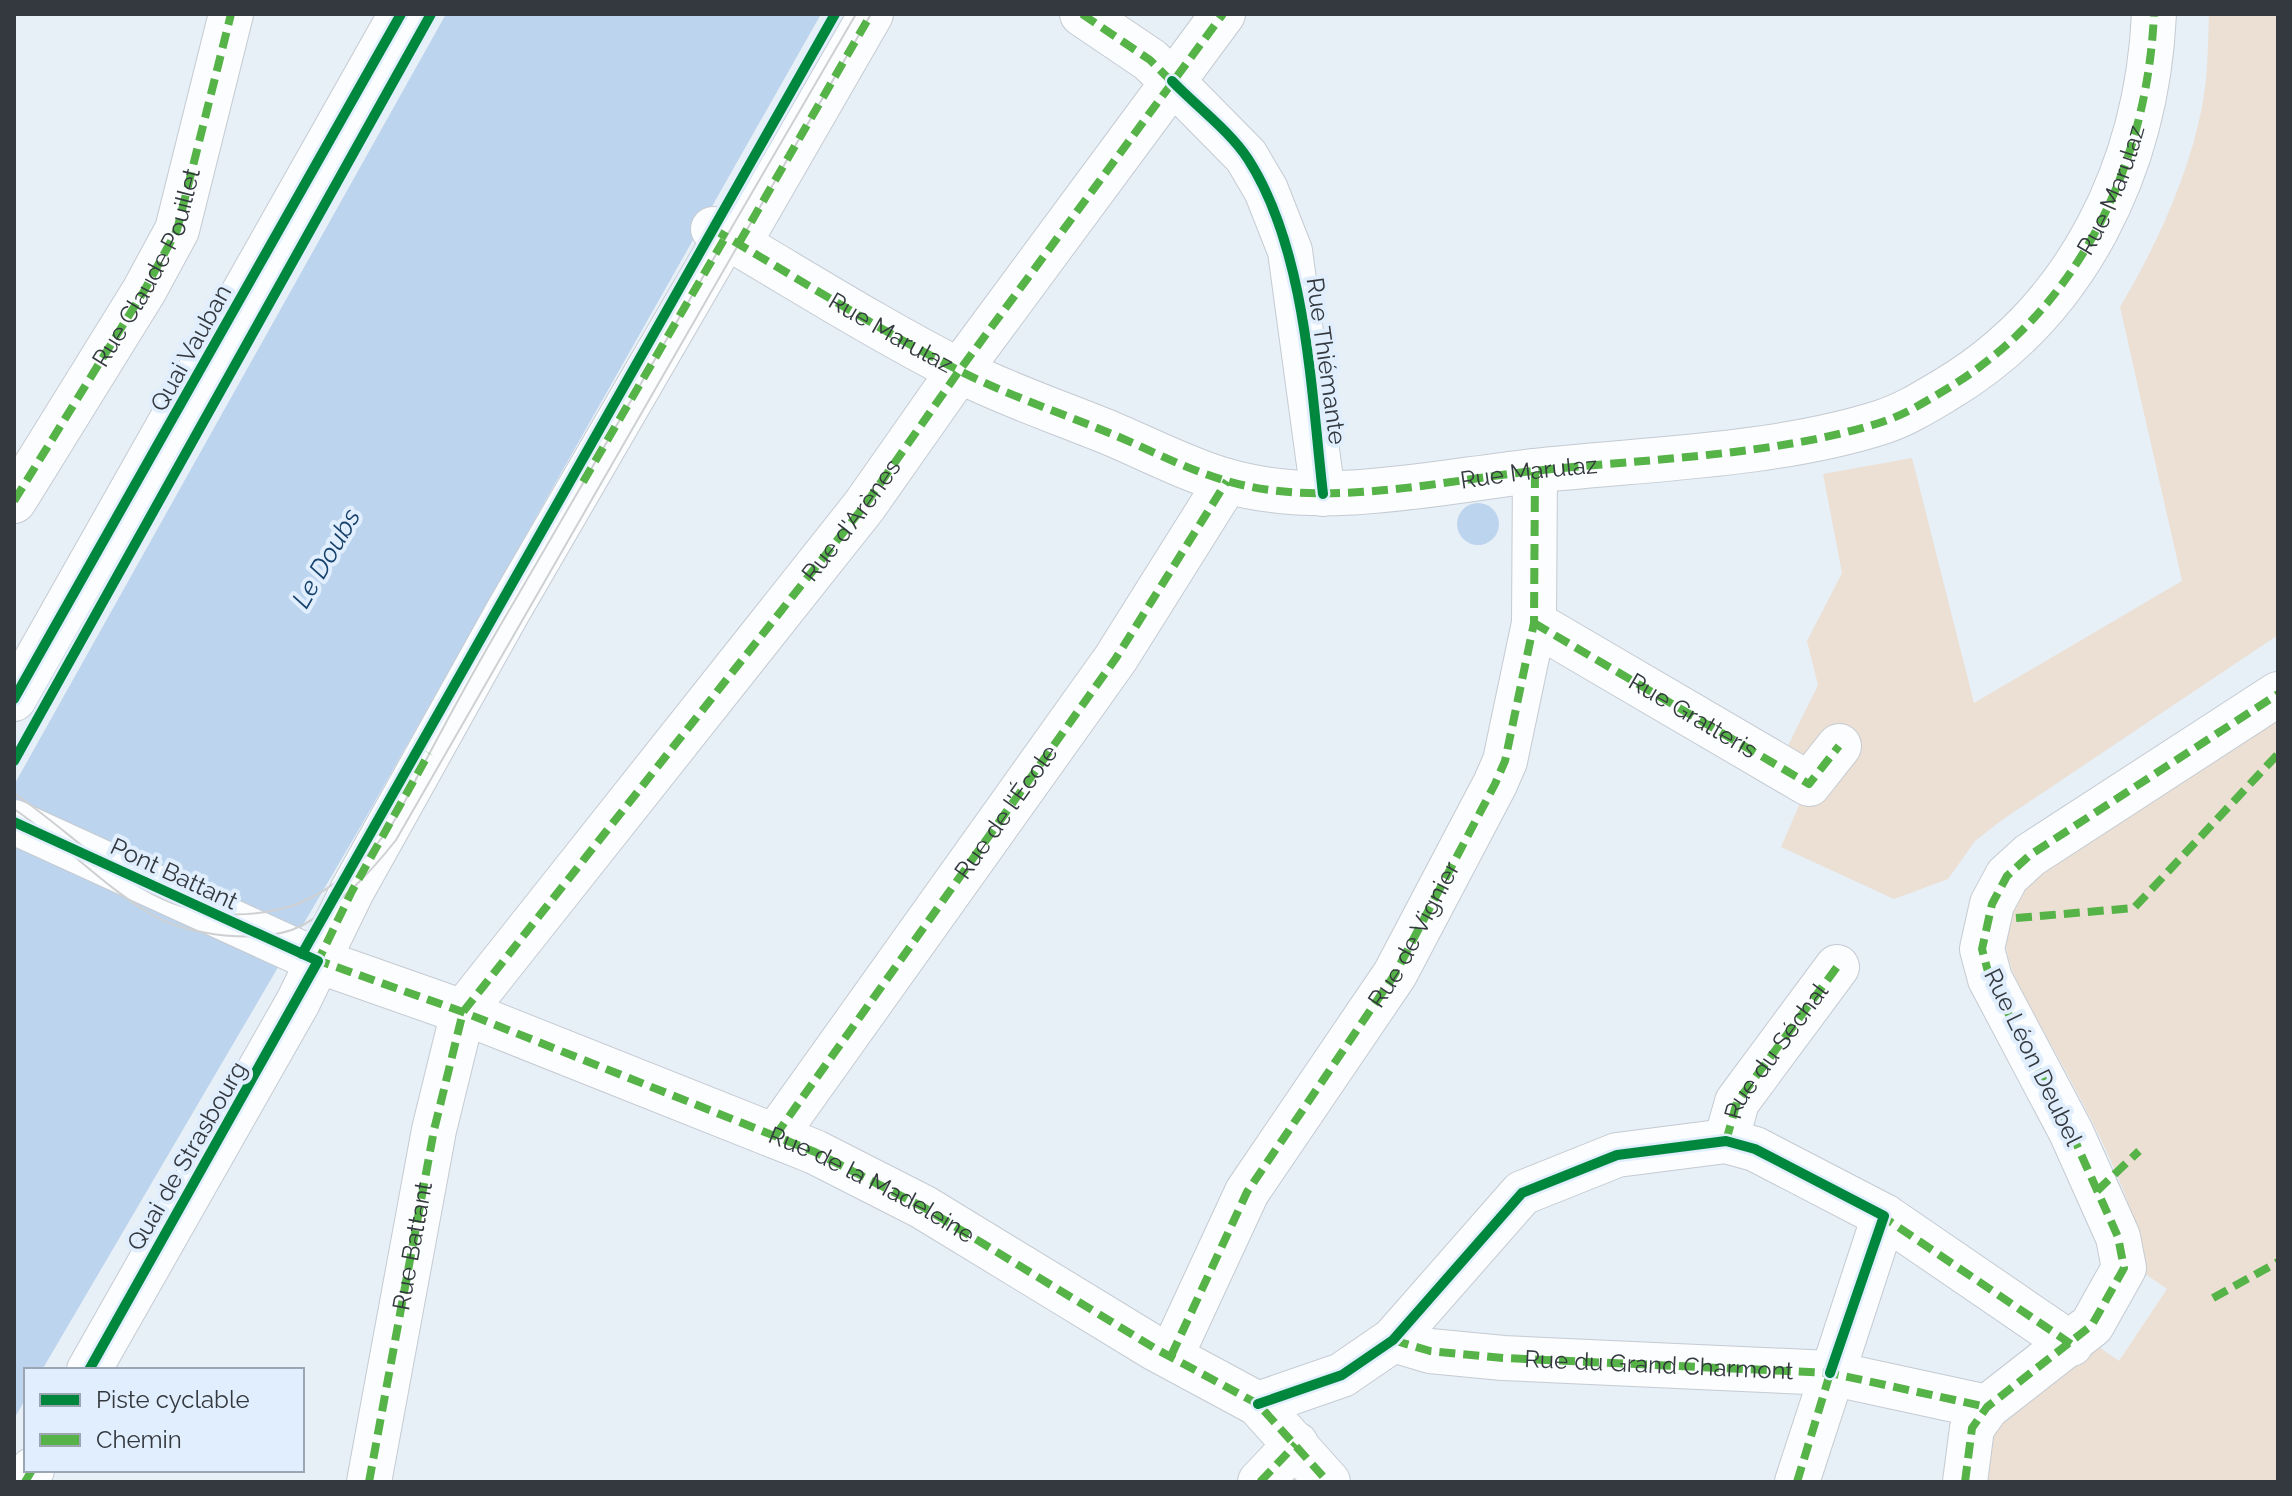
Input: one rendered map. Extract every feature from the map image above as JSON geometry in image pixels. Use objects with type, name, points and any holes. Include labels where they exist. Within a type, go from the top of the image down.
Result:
[{"type":"street","name":"Rue Claude Pouillet","points":[[14,501],[144,291],[177,230],[231,14]]},
{"type":"street","name":"Quai Vauban","points":[[14,699],[401,14]]},
{"type":"street","name":"Quai de Strasbourg","points":[[90,1368],[303,955],[352,891],[500,626],[726,236],[871,14]]},
{"type":"street","name":"Rue Thiémante","points":[[1082,14],[1150,60],[1172,81],[1246,156],[1266,190],[1290,251],[1323,494]]},
{"type":"street","name":"Rue d'Arènes","points":[[463,1012],[865,505],[959,371],[1223,14]]},
{"type":"street","name":"Rue Marulaz","points":[[726,236],[959,371],[1227,481],[1293,495],[1812,439],[1885,422],[1977,371],[2045,309],[2093,242],[2115,195],[2142,111],[2152,55],[2154,14]]},
{"type":"street","name":"Rue de Vignier","points":[[1171,1356],[1247,1192],[1395,974],[1505,761],[1534,623],[1535,471]]},
{"type":"street","name":"Rue de l'École","points":[[775,1136],[1116,658],[1227,481]]},
{"type":"street","name":"Rue Gratteris","points":[[1534,623],[1809,784],[1839,746]]},
{"type":"street","name":"Rue Léon Deubel","points":[[1987,1407],[2092,1325],[2124,1268],[2118,1237],[2071,1132],[1990,979],[1982,949],[1984,929],[2007,876],[2030,855],[2278,694]]},
{"type":"street","name":"Pont Battant","points":[[14,822],[303,955],[463,1012]]},
{"type":"street","name":"Rue du Séchal","points":[[1726,1141],[1737,1102],[1837,967]]},
{"type":"street","name":"Rue de la Madeleine","points":[[463,1012],[815,1152],[923,1207],[1171,1356],[1258,1404],[1328,1482]]},
{"type":"street","name":"Rue Battant","points":[[369,1482],[434,1130],[463,1012]]},
{"type":"street","points":[[1258,1404],[1342,1375],[1393,1340],[1522,1193],[1617,1155],[1726,1141],[1755,1149],[1884,1216],[2071,1344]]},
{"type":"street","points":[[1797,1482],[1830,1373],[1884,1216]]},
{"type":"street","name":"Rue du Grand Charmont","points":[[1393,1340],[1430,1351],[1503,1358],[1830,1373],[1987,1407]]},
{"type":"street","points":[[1965,1482],[1972,1428],[1987,1407]]},
{"type":"street","points":[[1260,1482],[1296,1444]]},
{"type":"shaded area","points":[[2209,14],[2278,14],[2278,635],[2002,820],[1975,841],[1948,879],[1894,899],[1781,847],[1801,801],[1783,756],[1818,685],[1807,641],[1842,573],[1823,474],[1912,458],[1974,703],[2182,581],[2120,307],[2158,236],[2188,160],[2204,96]]},
{"type":"shaded area","points":[[2278,714],[2278,1482],[1974,1482],[1983,1429],[2096,1345],[2119,1361],[2167,1289],[2144,1273],[2133,1217],[2107,1152],[2018,983],[2005,938],[2009,912],[2025,879]]},
{"type":"water","name":"Le Doubs","points":[[446,14],[821,14],[365,819],[43,1368],[24,1368],[24,1402],[14,1419],[14,785]]},
{"type":"water","points":[[1478,503],[1493,509],[1499,524],[1493,539],[1478,545],[1463,539],[1457,524],[1463,509]]},
{"type":"tram line","points":[[14,793],[136,885],[167,901],[201,911],[239,915],[281,909],[311,898],[352,869],[376,845],[397,816],[491,641],[856,14]]},
{"type":"tram line","points":[[14,809],[131,902],[183,928],[225,936],[267,935],[286,931],[317,917],[354,887],[396,840],[871,14]]},
{"type":"marked path","points":[[14,501],[144,291],[177,230],[231,14]]},
{"type":"marked path","points":[[739,243],[871,14]]},
{"type":"marked path","points":[[1082,14],[1150,60],[1177,87]]},
{"type":"marked path","points":[[369,1482],[434,1130],[463,1012],[865,505],[959,371],[1223,14]]},
{"type":"marked path","points":[[713,229],[927,354],[977,379],[1198,471],[1264,489],[1302,493],[1379,491],[1533,471],[1754,449],[1841,433],[1898,416],[1945,390],[1992,357],[2033,319],[2068,276],[2097,229],[2120,179],[2137,126],[2148,71],[2154,14]]},
{"type":"marked path","points":[[583,482],[726,236]]},
{"type":"marked path","points":[[1171,1356],[1247,1192],[1395,974],[1505,761],[1534,623],[1535,471]]},
{"type":"marked path","points":[[775,1136],[1116,658],[1227,481]]},
{"type":"marked path","points":[[1534,623],[1809,784],[1839,746]]},
{"type":"marked path","points":[[1965,1482],[1972,1428],[1987,1407],[2092,1325],[2124,1268],[2118,1237],[2071,1132],[1990,979],[1982,949],[1992,904],[2007,876],[2030,855],[2278,694]]},
{"type":"marked path","points":[[316,965],[352,891],[429,753]]},
{"type":"marked path","points":[[2016,918],[2134,908],[2278,754]]},
{"type":"marked path","points":[[314,959],[463,1012],[815,1152],[923,1207],[1156,1349],[1258,1404],[1328,1482]]},
{"type":"marked path","points":[[1726,1141],[1737,1102],[1837,967]]},
{"type":"marked path","points":[[2097,1191],[2139,1151]]},
{"type":"marked path","points":[[1879,1214],[2071,1344]]},
{"type":"marked path","points":[[2213,1298],[2278,1262]]},
{"type":"marked path","points":[[1393,1340],[1430,1351],[1503,1358],[1830,1373],[1987,1407]]},
{"type":"marked path","points":[[1797,1482],[1832,1367]]},
{"type":"marked path","points":[[1260,1482],[1296,1444]]},
{"type":"marked path","points":[[25,1482],[31,1472]]},
{"type":"cycle path","points":[[14,699],[401,14]]},
{"type":"cycle path","points":[[14,761],[431,14]]},
{"type":"cycle path","points":[[302,954],[835,14]]},
{"type":"cycle path","points":[[1172,81],[1241,149],[1267,195],[1282,235],[1303,321],[1323,494]]},
{"type":"cycle path","points":[[14,822],[318,961],[90,1368]]},
{"type":"cycle path","points":[[1258,1404],[1342,1375],[1393,1340],[1522,1193],[1617,1155],[1726,1141],[1755,1149],[1884,1216],[1830,1373]]}]
